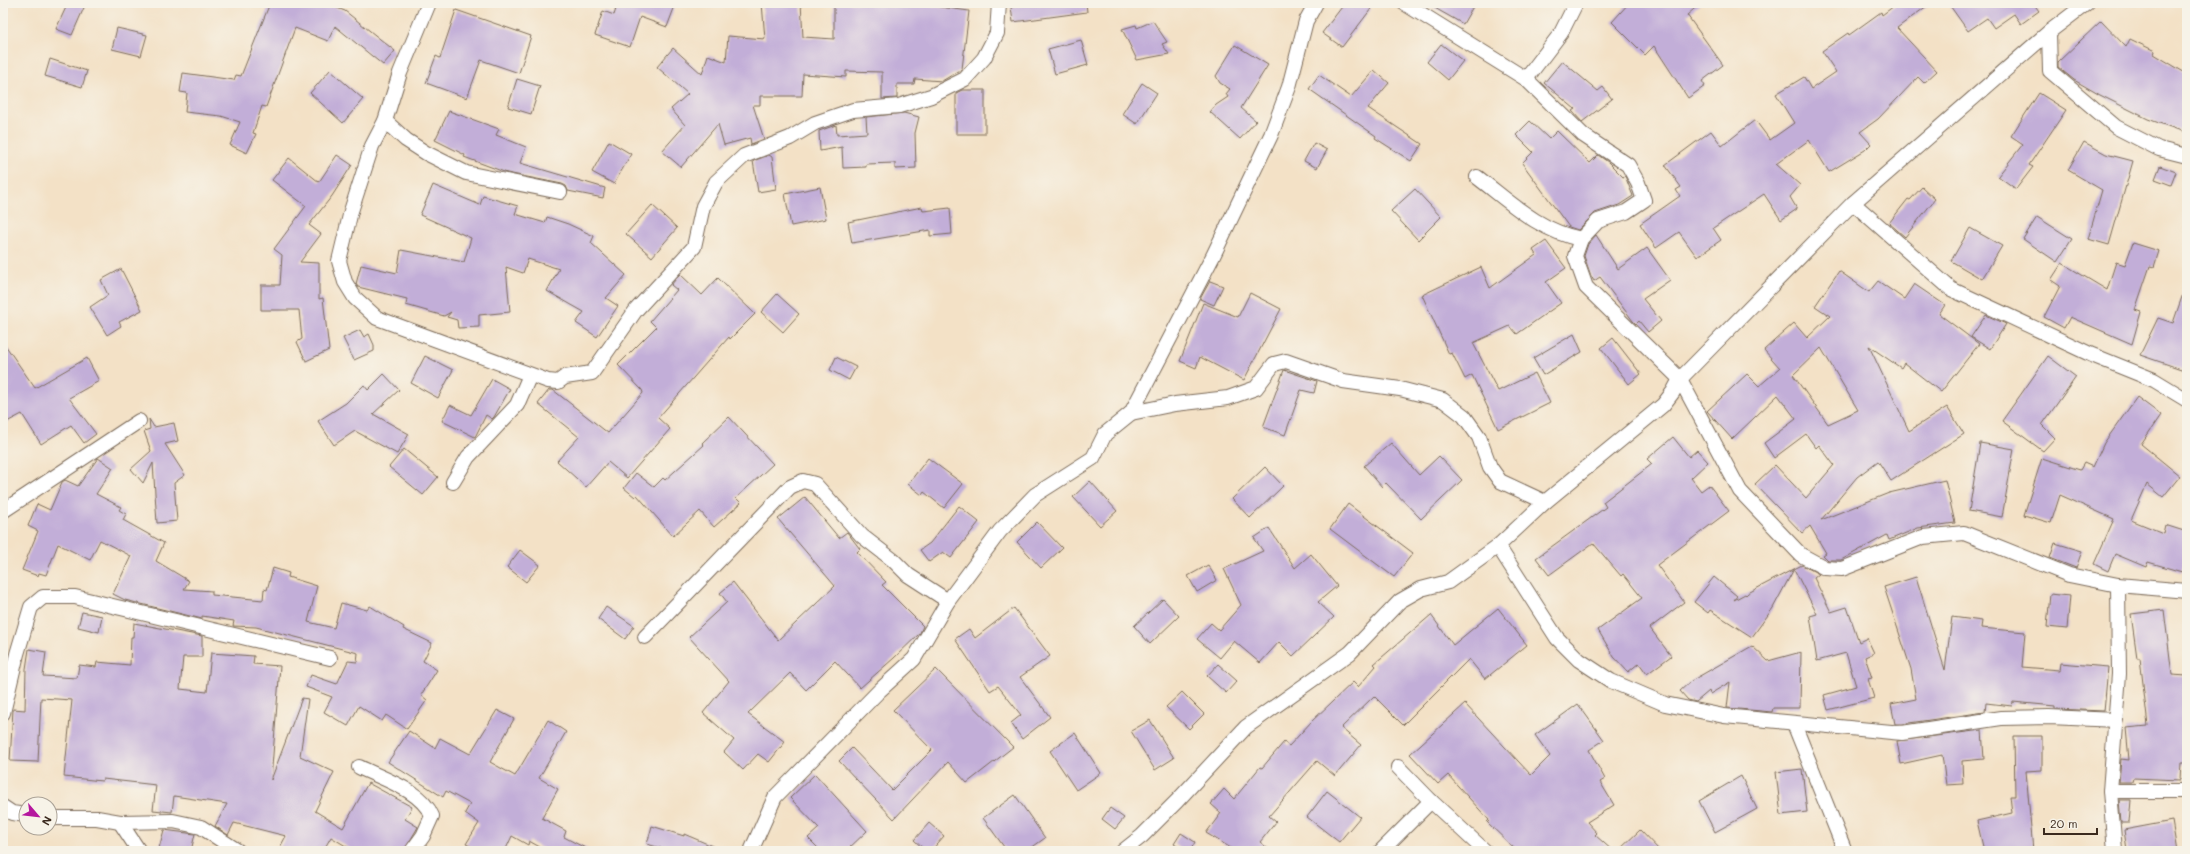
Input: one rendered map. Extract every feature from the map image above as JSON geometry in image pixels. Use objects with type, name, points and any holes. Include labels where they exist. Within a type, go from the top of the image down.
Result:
[{"type":"street","points":[[429,3],[400,73],[385,121],[372,146],[351,211],[340,261],[345,282],[355,298],[377,318],[530,375],[548,381],[558,382],[565,377],[592,373],[636,310],[694,247],[703,206],[716,182],[744,156],[790,138],[823,120],[852,110],[900,106],[931,96],[965,78],[984,58],[997,33],[999,3]]},
{"type":"street","points":[[751,851],[775,797],[880,690],[914,659],[948,601],[1000,531],[1035,495],[1093,458],[1105,434],[1131,413],[1213,256],[1271,135],[1289,87],[1306,21],[1316,3]]},
{"type":"street","points":[[1404,3],[1526,79],[1583,135],[1628,165],[1644,200],[1626,212],[1598,221],[1581,239],[1575,256],[1586,287],[1680,379],[1740,491],[1801,555],[1825,568],[1842,569],[1924,537],[1964,533],[2069,575],[2118,585],[2187,591]]},
{"type":"street","points":[[1526,79],[1561,34],[1576,3]]},
{"type":"street","points":[[1123,851],[1142,836],[1177,801],[1246,727],[1350,653],[1400,600],[1421,589],[1448,582],[1498,546],[1546,502],[1663,405],[1673,392],[1680,379],[1853,203],[2048,32],[2087,3]]},
{"type":"street","points":[[2048,32],[2050,71],[2116,127],[2159,149],[2187,156]]},
{"type":"street","points":[[385,121],[406,140],[426,154],[466,173],[560,192]]},
{"type":"street","points":[[1477,177],[1532,220],[1567,236],[1581,239]]},
{"type":"street","points":[[1853,203],[1951,289],[2092,355],[2154,380],[2187,400]]},
{"type":"street","points":[[1131,413],[1175,404],[1228,398],[1256,388],[1274,364],[1286,361],[1343,381],[1400,389],[1443,400],[1464,416],[1478,437],[1490,466],[1500,481],[1546,502]]},
{"type":"street","points":[[453,482],[468,457],[517,405],[530,375]]},
{"type":"street","points":[[3,511],[139,421]]},
{"type":"street","points":[[645,637],[790,487],[803,481],[815,484],[862,536],[893,560],[908,575],[948,601]]},
{"type":"street","points":[[1498,546],[1557,638],[1579,660],[1611,680],[1665,704],[1724,716],[1794,724],[1902,733],[2001,718],[2049,717],[2116,720]]},
{"type":"street","points":[[2114,851],[2110,791],[2119,674],[2118,585]]},
{"type":"street","points":[[3,713],[17,654],[31,607],[43,597],[75,597],[330,658]]},
{"type":"street","points":[[1794,724],[1845,851]]},
{"type":"street","points":[[359,767],[413,794],[427,805],[432,816],[423,836],[412,851]]},
{"type":"street","points":[[1398,767],[1431,801],[1485,851]]},
{"type":"street","points":[[2110,791],[2187,791]]},
{"type":"street","points":[[1381,851],[1431,801]]},
{"type":"street","points":[[3,807],[12,813],[18,814]]},
{"type":"street","points":[[58,818],[98,818],[120,822],[173,821],[201,827],[238,851]]},
{"type":"street","points":[[120,822],[138,851]]},
{"type":"building","points":[[68,3],[86,3],[72,35],[56,29]]},
{"type":"building","points":[[270,3],[324,3],[345,11],[395,51],[383,65],[335,26],[328,41],[295,28],[266,107],[262,106],[253,133],[256,134],[247,153],[230,145],[240,122],[221,116],[185,112],[187,93],[180,92],[183,73],[234,80],[236,75],[241,76]]},
{"type":"building","points":[[606,3],[676,3],[667,27],[640,17],[630,47],[595,35],[603,11],[614,15],[616,9]]},
{"type":"building","points":[[762,3],[801,3],[803,37],[834,39],[834,3],[912,3],[969,11],[962,69],[942,81],[915,79],[914,84],[897,84],[897,98],[882,99],[882,72],[846,71],[846,77],[803,74],[802,96],[760,96],[760,105],[753,105],[764,139],[751,144],[750,138],[724,145],[718,124],[681,167],[662,151],[685,125],[671,109],[688,94],[657,67],[673,48],[702,74],[708,55],[726,62],[728,36],[765,39]]},
{"type":"building","points":[[1037,3],[1086,3],[1087,12],[1013,22],[1011,7]]},
{"type":"building","points":[[1345,3],[1364,3],[1371,9],[1342,47],[1322,33]]},
{"type":"building","points":[[1426,3],[1475,3],[1463,24]]},
{"type":"building","points":[[1629,3],[1701,3],[1687,15],[1723,65],[1702,81],[1705,86],[1688,98],[1654,46],[1645,55],[1612,22]]},
{"type":"building","points":[[1898,3],[1931,3],[1897,28],[1937,71],[1924,83],[1918,77],[1878,119],[1860,132],[1871,144],[1865,150],[1829,172],[1809,140],[1776,164],[1800,185],[1790,197],[1797,209],[1781,220],[1764,194],[1713,228],[1721,240],[1697,257],[1679,232],[1656,248],[1640,224],[1680,196],[1676,190],[1681,187],[1665,165],[1711,131],[1722,146],[1755,120],[1770,140],[1794,123],[1776,94],[1804,77],[1811,89],[1836,72],[1822,51],[1848,33],[1849,35],[1881,12],[1882,15]]},
{"type":"building","points":[[1948,3],[2033,3],[2039,11],[2021,24],[2014,14],[1994,28],[1987,18],[1968,31]]},
{"type":"building","points":[[456,10],[531,36],[519,73],[481,60],[467,98],[426,83],[436,56],[440,58]]},
{"type":"building","points":[[1153,21],[1167,42],[1162,44],[1169,54],[1137,60],[1122,29],[1136,25],[1137,28]]},
{"type":"building","points":[[2101,21],[2126,47],[2130,39],[2155,51],[2154,54],[2187,74],[2187,133],[2148,119],[2100,95],[2074,80],[2058,67],[2058,62]]},
{"type":"building","points":[[117,28],[147,35],[141,56],[112,49]]},
{"type":"building","points":[[1081,40],[1088,65],[1055,74],[1048,49]]},
{"type":"building","points":[[1441,44],[1463,61],[1448,80],[1427,62]]},
{"type":"building","points":[[1235,45],[1268,65],[1241,108],[1256,121],[1240,139],[1210,112],[1216,105],[1228,97],[1226,94],[1230,89],[1220,83],[1216,76]]},
{"type":"building","points":[[50,59],[87,71],[82,87],[45,76]]},
{"type":"building","points":[[1562,61],[1598,91],[1603,87],[1612,99],[1582,122],[1572,111],[1575,109],[1544,83]]},
{"type":"building","points":[[330,70],[363,99],[343,123],[310,93]]},
{"type":"building","points":[[1374,70],[1389,83],[1368,108],[1422,144],[1411,161],[1375,138],[1376,136],[1309,89],[1319,75],[1351,97]]},
{"type":"building","points":[[517,79],[540,86],[531,114],[508,107]]},
{"type":"building","points":[[1142,83],[1157,93],[1137,124],[1122,114]]},
{"type":"building","points":[[962,90],[985,90],[985,134],[956,134],[956,93]]},
{"type":"building","points":[[2039,93],[2066,110],[2029,165],[2033,167],[2016,189],[1998,176],[2023,144],[2011,136]]},
{"type":"building","points":[[449,111],[499,129],[496,135],[526,147],[520,163],[605,188],[603,198],[568,191],[566,186],[562,184],[507,173],[464,157],[465,155],[435,140]]},
{"type":"building","points":[[904,113],[919,117],[915,133],[916,168],[895,169],[895,163],[866,164],[866,167],[843,168],[842,147],[820,151],[819,131],[836,125],[837,135],[867,133],[866,117]]},
{"type":"building","points":[[1530,121],[1549,139],[1557,131],[1590,163],[1598,155],[1608,162],[1623,177],[1625,176],[1633,196],[1619,205],[1595,213],[1578,230],[1569,227],[1522,163],[1533,152],[1516,135]]},
{"type":"building","points":[[609,141],[631,154],[614,184],[592,172]]},
{"type":"building","points":[[2084,142],[2106,154],[2133,161],[2109,245],[2088,239],[2102,190],[2068,170]]},
{"type":"building","points":[[1314,143],[1327,150],[1317,168],[1304,161]]},
{"type":"building","points":[[337,155],[352,165],[332,196],[309,225],[321,234],[300,262],[319,263],[319,299],[323,298],[329,350],[306,361],[297,342],[302,339],[299,310],[261,310],[261,285],[280,285],[282,255],[274,249],[306,206],[272,180],[289,158],[319,182]]},
{"type":"building","points":[[769,155],[772,157],[776,189],[758,192],[753,161]]},
{"type":"building","points":[[2160,166],[2176,172],[2171,185],[2155,179]]},
{"type":"building","points":[[433,185],[480,205],[483,196],[518,206],[515,214],[545,223],[547,217],[568,224],[594,236],[591,243],[626,275],[606,298],[618,306],[597,337],[576,323],[584,312],[547,291],[559,269],[528,259],[523,273],[506,267],[510,312],[479,315],[479,327],[458,328],[457,320],[447,317],[451,312],[444,316],[406,305],[407,299],[358,287],[356,284],[361,265],[397,273],[401,250],[464,262],[471,238],[420,215]]},
{"type":"building","points":[[820,187],[826,219],[791,226],[785,194]]},
{"type":"building","points":[[1922,187],[1935,199],[1905,237],[1889,223],[1908,199],[1910,200]]},
{"type":"building","points":[[1415,189],[1441,217],[1418,240],[1391,211]]},
{"type":"building","points":[[652,205],[677,228],[652,257],[626,234]]},
{"type":"building","points":[[922,207],[923,211],[950,208],[952,234],[930,236],[930,230],[852,243],[848,222]]},
{"type":"building","points":[[2037,217],[2072,239],[2057,262],[2023,239]]},
{"type":"building","points":[[1970,228],[2002,246],[1982,279],[1951,261]]},
{"type":"building","points":[[1596,235],[1618,269],[1647,248],[1670,280],[1643,299],[1661,321],[1648,332],[1639,321],[1636,324],[1633,321],[1600,277],[1594,281],[1591,276],[1584,256],[1588,244]]},
{"type":"building","points":[[1546,241],[1566,268],[1546,282],[1561,303],[1517,334],[1510,326],[1473,343],[1498,391],[1535,373],[1550,403],[1498,429],[1472,375],[1465,379],[1452,353],[1449,354],[1422,295],[1481,267],[1490,288],[1536,255],[1533,250]]},
{"type":"building","points":[[2133,243],[2159,251],[2154,267],[2150,266],[2135,310],[2141,312],[2132,344],[2070,317],[2064,328],[2044,317],[2060,286],[2051,280],[2062,263],[2107,290],[2116,262],[2125,265]]},
{"type":"building","points":[[121,269],[142,310],[119,322],[121,326],[107,335],[90,307],[108,295],[101,280]]},
{"type":"building","points":[[1839,271],[1869,292],[1878,281],[1904,299],[1914,284],[1945,305],[1939,314],[1979,344],[1941,392],[1904,363],[1901,368],[1869,346],[1909,431],[1947,407],[1964,434],[1891,481],[1878,461],[1857,477],[1821,520],[1889,493],[1945,480],[1955,523],[1918,528],[1889,540],[1887,535],[1841,560],[1828,560],[1823,555],[1826,553],[1810,526],[1802,533],[1755,484],[1775,465],[1806,498],[1834,465],[1819,445],[1816,448],[1806,434],[1774,458],[1764,443],[1796,419],[1778,395],[1732,439],[1707,411],[1747,374],[1759,386],[1780,368],[1764,350],[1794,323],[1807,338],[1830,316],[1815,306]],"holes":[[[1821,348],[1858,410],[1828,424],[1793,375]]]},
{"type":"building","points":[[680,274],[702,295],[718,278],[755,314],[730,339],[729,337],[658,418],[670,429],[627,478],[608,462],[586,487],[557,461],[579,437],[538,404],[549,390],[553,390],[608,433],[643,393],[642,390],[618,365],[656,327],[650,321],[677,290],[671,285]]},
{"type":"building","points":[[1210,281],[1223,286],[1214,305],[1200,299]]},
{"type":"building","points":[[2185,288],[2187,288],[2187,371],[2140,355],[2158,318],[2173,323]]},
{"type":"building","points":[[1250,293],[1281,309],[1244,380],[1200,357],[1196,368],[1180,361],[1203,303],[1238,317]]},
{"type":"building","points":[[777,294],[799,314],[783,332],[761,312]]},
{"type":"building","points":[[1986,315],[2006,324],[1990,349],[1971,337]]},
{"type":"building","points":[[360,330],[364,337],[369,334],[374,345],[374,351],[354,360],[343,338]]},
{"type":"building","points":[[1574,334],[1582,352],[1543,375],[1533,358]]},
{"type":"building","points":[[1613,338],[1641,374],[1629,384],[1601,348]]},
{"type":"building","points":[[3,342],[35,388],[87,358],[99,381],[69,398],[96,434],[84,443],[71,425],[41,444],[22,414],[3,424]]},
{"type":"building","points":[[425,356],[453,370],[438,398],[411,383]]},
{"type":"building","points":[[2048,356],[2076,377],[2042,425],[2055,438],[2043,451],[2002,421]]},
{"type":"building","points":[[836,357],[856,367],[849,380],[830,370]]},
{"type":"building","points":[[1284,370],[1317,381],[1314,393],[1301,390],[1285,435],[1263,427]]},
{"type":"building","points":[[384,374],[399,390],[373,414],[409,434],[397,454],[355,431],[334,445],[318,421],[346,403],[364,385],[368,390]]},
{"type":"building","points":[[492,379],[510,389],[494,417],[492,419],[486,415],[475,437],[442,421],[450,405],[471,415]]},
{"type":"building","points":[[2137,397],[2161,415],[2141,444],[2180,476],[2163,497],[2147,484],[2131,520],[2163,533],[2165,525],[2187,532],[2187,556],[2182,572],[2148,562],[2146,567],[2115,554],[2108,571],[2094,564],[2114,519],[2060,495],[2051,523],[2024,515],[2042,458],[2080,470],[2084,463],[2093,467],[2104,443]]},
{"type":"building","points":[[729,417],[773,464],[736,498],[741,503],[714,527],[700,511],[673,536],[637,495],[635,497],[624,488],[636,473],[654,487],[663,478],[665,480],[704,445],[702,443]]},
{"type":"building","points":[[149,419],[154,427],[174,423],[178,441],[165,444],[185,475],[174,483],[177,521],[157,523],[153,463],[143,483],[131,469],[151,451],[144,431],[150,429]]},
{"type":"building","points":[[1673,437],[1689,457],[1697,450],[1708,462],[1691,478],[1701,491],[1709,485],[1729,511],[1657,565],[1684,602],[1650,628],[1671,656],[1647,674],[1639,663],[1628,672],[1614,657],[1598,630],[1642,598],[1623,574],[1621,576],[1593,543],[1549,575],[1536,558],[1606,507],[1603,502],[1652,464],[1647,459]]},
{"type":"building","points":[[1391,443],[1419,475],[1439,456],[1462,480],[1421,519],[1386,483],[1382,487],[1364,466]]},
{"type":"building","points":[[1980,443],[2014,449],[2002,517],[1969,511]]},
{"type":"building","points":[[404,449],[438,477],[423,495],[389,467]]},
{"type":"building","points":[[98,458],[113,468],[96,494],[121,507],[119,510],[126,514],[123,520],[164,543],[156,561],[189,581],[184,589],[212,591],[212,595],[263,600],[264,589],[267,590],[273,568],[289,573],[288,577],[317,586],[308,622],[334,628],[341,603],[367,610],[370,606],[404,627],[403,629],[432,643],[423,661],[437,670],[421,695],[427,700],[407,729],[386,715],[382,721],[359,706],[348,726],[324,712],[332,697],[306,687],[311,675],[337,684],[348,661],[357,662],[358,653],[256,627],[233,626],[234,621],[202,616],[202,619],[125,600],[113,594],[131,556],[100,540],[90,560],[58,544],[46,575],[39,573],[38,576],[22,570],[38,531],[28,526],[37,504],[50,510],[62,482],[65,480],[78,486]]},
{"type":"building","points":[[928,458],[963,484],[944,508],[924,492],[922,495],[908,484]]},
{"type":"building","points":[[1265,467],[1283,486],[1250,518],[1232,499]]},
{"type":"building","points":[[1090,481],[1117,511],[1100,526],[1073,497]]},
{"type":"building","points":[[805,497],[839,538],[847,532],[860,549],[857,552],[886,582],[882,585],[923,626],[920,633],[860,688],[835,661],[806,690],[790,673],[748,714],[785,742],[769,762],[758,754],[743,770],[724,752],[734,740],[703,713],[729,681],[689,637],[727,602],[720,593],[733,582],[778,640],[835,586],[778,519]]},
{"type":"building","points":[[1348,504],[1413,553],[1394,577],[1330,529]]},
{"type":"building","points":[[959,506],[979,522],[951,558],[943,552],[929,562],[920,550],[930,543]]},
{"type":"building","points":[[1037,522],[1062,548],[1041,568],[1017,542]]},
{"type":"building","points":[[1269,528],[1295,568],[1311,554],[1337,586],[1318,602],[1334,617],[1293,656],[1279,642],[1260,663],[1234,641],[1220,658],[1197,639],[1211,623],[1219,630],[1241,605],[1224,569],[1263,551],[1254,538]]},
{"type":"building","points":[[2055,543],[2082,551],[2076,568],[2050,558]]},
{"type":"building","points":[[520,550],[540,565],[526,582],[507,567]]},
{"type":"building","points":[[1208,565],[1217,580],[1197,592],[1188,576]]},
{"type":"building","points":[[1802,565],[1819,574],[1814,578],[1831,612],[1847,607],[1859,642],[1867,638],[1874,653],[1865,657],[1872,678],[1868,679],[1874,698],[1828,710],[1824,695],[1856,686],[1846,653],[1817,661],[1810,616],[1817,614],[1794,569]]},
{"type":"building","points":[[1794,569],[1773,608],[1752,637],[1710,610],[1708,613],[1694,602],[1714,577],[1737,596],[1734,600]]},
{"type":"building","points":[[1916,577],[1945,670],[1952,617],[1982,621],[1981,628],[2025,632],[2022,667],[2059,670],[2060,663],[2108,667],[2104,711],[2055,709],[2055,706],[2013,702],[2012,706],[1986,703],[1985,712],[1895,724],[1891,704],[1916,699],[1911,669],[1884,587]]},
{"type":"building","points":[[2050,594],[2070,596],[2067,629],[2047,627]]},
{"type":"building","points":[[1163,599],[1179,616],[1150,644],[1134,626]]},
{"type":"building","points":[[606,607],[634,626],[625,639],[598,619]]},
{"type":"building","points":[[1014,608],[1050,656],[1020,677],[1050,717],[1022,739],[1011,723],[1021,715],[998,686],[990,691],[955,639],[969,629],[975,638]]},
{"type":"building","points":[[1498,608],[1527,645],[1485,679],[1469,659],[1403,725],[1374,696],[1341,728],[1361,745],[1335,776],[1317,761],[1269,816],[1276,822],[1260,842],[1271,851],[1236,851],[1206,833],[1221,813],[1211,804],[1224,789],[1234,799],[1260,767],[1262,768],[1284,742],[1289,746],[1312,721],[1353,682],[1358,687],[1376,666],[1374,664],[1431,615],[1453,645]]},
{"type":"building","points":[[2164,610],[2172,675],[2187,676],[2187,763],[2181,763],[2180,780],[2133,778],[2132,782],[2119,782],[2121,759],[2129,760],[2126,728],[2148,726],[2140,658],[2137,658],[2131,614]]},
{"type":"building","points":[[82,612],[102,616],[99,632],[78,627]]},
{"type":"building","points":[[134,623],[202,636],[202,657],[183,657],[180,689],[207,692],[211,653],[254,656],[253,664],[280,666],[271,780],[302,698],[308,699],[300,756],[334,772],[315,811],[343,828],[368,783],[412,807],[405,819],[418,827],[404,851],[354,851],[331,837],[323,851],[278,851],[286,836],[234,823],[228,835],[215,826],[227,804],[174,796],[172,812],[153,810],[156,785],[103,779],[102,781],[64,777],[72,700],[41,698],[38,762],[10,761],[13,709],[25,710],[26,669],[29,649],[46,652],[43,676],[77,678],[79,665],[96,667],[97,662],[130,665],[131,637],[133,637]]},
{"type":"building","points":[[1752,646],[1768,661],[1801,652],[1800,708],[1773,708],[1772,712],[1727,708],[1730,682],[1710,694],[1709,691],[1696,702],[1688,700],[1680,691],[1691,681]]},
{"type":"building","points":[[1218,664],[1237,681],[1226,693],[1207,676]]},
{"type":"building","points":[[936,669],[1013,747],[967,783],[948,762],[894,819],[839,761],[852,748],[892,790],[932,750],[893,710]]},
{"type":"building","points":[[1182,692],[1204,714],[1189,729],[1166,707]]},
{"type":"building","points":[[1465,704],[1531,775],[1550,756],[1535,735],[1578,704],[1604,740],[1589,750],[1605,779],[1600,782],[1614,805],[1587,822],[1597,833],[1595,835],[1613,851],[1517,851],[1487,822],[1489,820],[1448,775],[1438,784],[1410,754]]},
{"type":"building","points":[[497,710],[514,719],[490,762],[515,776],[548,720],[566,732],[539,778],[558,789],[542,818],[566,831],[564,837],[591,851],[547,851],[529,841],[528,845],[512,836],[505,851],[480,851],[466,844],[479,823],[465,813],[470,804],[446,791],[443,797],[388,762],[409,731],[435,748],[440,738],[470,754]]},
{"type":"building","points":[[1150,720],[1174,758],[1155,770],[1131,731]]},
{"type":"building","points":[[1982,730],[1984,759],[1962,761],[1963,784],[1946,785],[1942,755],[1901,764],[1897,741]]},
{"type":"building","points":[[1075,733],[1101,773],[1076,790],[1050,751]]},
{"type":"building","points":[[2014,736],[2042,736],[2042,770],[2026,771],[2033,851],[1984,851],[1977,821],[2012,813],[2010,796],[2015,796]]},
{"type":"building","points":[[1802,769],[1807,812],[1781,815],[1776,772]]},
{"type":"building","points":[[815,774],[867,831],[846,851],[821,851],[808,838],[819,828],[790,798]]},
{"type":"building","points":[[1741,776],[1757,809],[1715,832],[1699,801]]},
{"type":"building","points":[[1327,791],[1360,817],[1339,842],[1307,817]]},
{"type":"building","points":[[1015,795],[1045,838],[1027,851],[1007,851],[983,818]]},
{"type":"building","points":[[2119,800],[2131,800],[2129,823],[2121,823]]},
{"type":"building","points":[[1110,808],[1124,818],[1115,829],[1102,819]]},
{"type":"building","points":[[2172,821],[2177,851],[2127,851],[2124,830]]},
{"type":"building","points":[[929,823],[944,836],[931,851],[926,851],[914,840]]},
{"type":"building","points":[[652,826],[684,836],[684,834],[724,851],[670,851],[647,844]]},
{"type":"building","points":[[164,830],[195,834],[191,851],[172,851],[159,848]]},
{"type":"building","points":[[1640,830],[1660,851],[1618,851]]},
{"type":"building","points":[[1181,833],[1195,842],[1190,851],[1184,851],[1174,844]]}]
